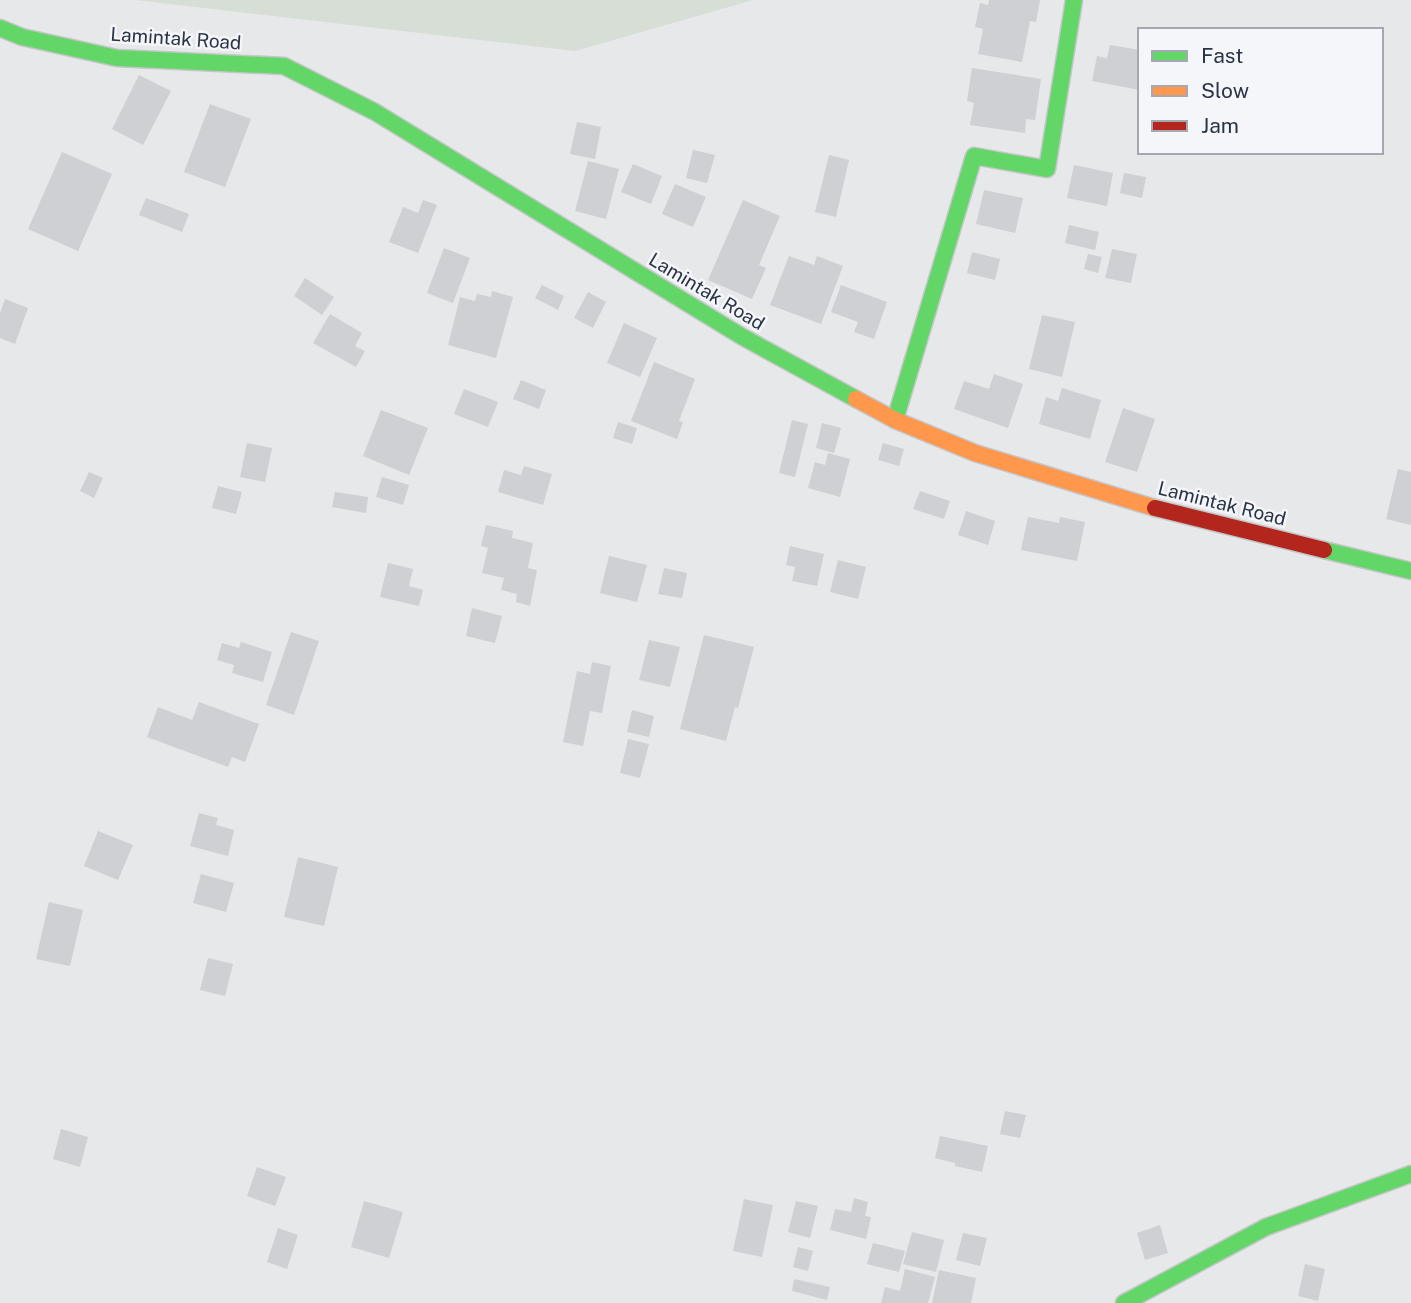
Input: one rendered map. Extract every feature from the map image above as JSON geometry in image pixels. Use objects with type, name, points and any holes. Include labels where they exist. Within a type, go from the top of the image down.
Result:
[{"type":"main road","points":[[895,420],[974,156],[1047,169],[1074,0]]},
{"type":"main road","name":"Lamintak Road","points":[[0,29],[22,37],[117,58],[284,66],[374,113],[740,337],[895,420],[975,453],[1133,503],[1411,571]]},
{"type":"main road","points":[[1124,1303],[1266,1227],[1411,1174]]},
{"type":"shaded area","points":[[135,0],[753,0],[575,51]]},
{"type":"building","points":[[989,0],[1040,0],[1036,22],[1030,21],[1022,62],[978,54],[983,29],[975,27],[980,3],[988,5]]},
{"type":"building","points":[[1110,45],[1138,50],[1138,90],[1092,81],[1097,56],[1107,58]]},
{"type":"building","points":[[972,68],[1041,79],[1035,120],[1026,119],[1025,133],[970,125],[974,103],[967,101]]},
{"type":"building","points":[[139,75],[171,91],[143,145],[112,129]]},
{"type":"building","points":[[210,104],[251,119],[225,187],[184,172]]},
{"type":"building","points":[[577,122],[601,127],[595,159],[570,154]]},
{"type":"building","points":[[693,150],[715,155],[707,183],[686,178]]},
{"type":"building","points":[[62,152],[112,174],[78,251],[28,229]]},
{"type":"building","points":[[829,155],[849,160],[836,217],[815,212]]},
{"type":"building","points":[[588,161],[619,169],[606,219],[575,211]]},
{"type":"building","points":[[633,164],[662,176],[651,204],[621,192]]},
{"type":"building","points":[[1074,165],[1113,173],[1107,206],[1067,198]]},
{"type":"building","points":[[1124,173],[1146,177],[1142,198],[1120,193]]},
{"type":"building","points":[[675,184],[706,197],[693,227],[662,214]]},
{"type":"building","points":[[984,190],[1023,198],[1015,233],[976,224]]},
{"type":"building","points":[[146,198],[189,214],[182,232],[139,215]]},
{"type":"building","points":[[423,200],[437,205],[418,253],[389,242],[403,207],[418,213]]},
{"type":"building","points":[[743,200],[780,216],[759,265],[766,268],[752,299],[708,280]]},
{"type":"building","points":[[1069,225],[1099,232],[1095,250],[1065,243]]},
{"type":"building","points":[[444,248],[470,258],[453,303],[427,293]]},
{"type":"building","points":[[1112,249],[1137,254],[1131,283],[1105,278]]},
{"type":"building","points":[[972,252],[1000,259],[995,280],[967,273]]},
{"type":"building","points":[[1088,254],[1102,257],[1098,273],[1084,269]]},
{"type":"building","points":[[789,256],[814,265],[817,256],[843,266],[821,324],[770,305]]},
{"type":"building","points":[[305,278],[334,297],[322,315],[294,296]]},
{"type":"building","points":[[542,285],[564,296],[558,310],[535,298]]},
{"type":"building","points":[[841,285],[887,302],[874,339],[854,332],[858,322],[831,312]]},
{"type":"building","points":[[492,291],[513,297],[496,358],[448,345],[460,297],[475,301],[477,294],[491,297]]},
{"type":"building","points":[[588,292],[606,302],[593,328],[574,318]]},
{"type":"building","points":[[5,299],[28,308],[15,344],[0,338],[0,313]]},
{"type":"building","points":[[330,314],[362,333],[355,346],[365,351],[356,367],[313,343]]},
{"type":"building","points":[[1042,315],[1075,322],[1062,377],[1029,369]]},
{"type":"building","points":[[624,323],[657,338],[640,377],[607,363]]},
{"type":"building","points":[[654,362],[695,379],[679,421],[683,422],[677,439],[631,421]]},
{"type":"building","points":[[994,374],[1023,384],[1008,428],[954,409],[964,381],[989,389]]},
{"type":"building","points":[[521,380],[546,390],[539,409],[513,399]]},
{"type":"building","points":[[1062,388],[1101,400],[1090,439],[1039,424],[1046,397],[1058,401]]},
{"type":"building","points":[[464,389],[498,402],[488,427],[454,414]]},
{"type":"building","points":[[1123,408],[1155,419],[1137,472],[1105,462]]},
{"type":"building","points":[[381,410],[428,428],[409,475],[363,456]]},
{"type":"building","points":[[792,420],[808,424],[795,477],[779,473]]},
{"type":"building","points":[[618,422],[637,428],[632,444],[613,438]]},
{"type":"building","points":[[822,423],[841,428],[834,453],[816,448]]},
{"type":"building","points":[[247,443],[272,448],[265,482],[240,477]]},
{"type":"building","points":[[883,443],[904,449],[899,466],[878,460]]},
{"type":"building","points":[[828,453],[850,459],[840,497],[808,488],[815,462],[825,465]]},
{"type":"building","points":[[524,466],[552,474],[543,505],[498,492],[504,470],[521,475]]},
{"type":"building","points":[[1398,469],[1411,472],[1411,525],[1386,519]]},
{"type":"building","points":[[89,472],[103,478],[94,498],[80,491]]},
{"type":"building","points":[[382,477],[409,485],[403,505],[376,497]]},
{"type":"building","points":[[218,486],[242,492],[236,514],[212,508]]},
{"type":"building","points":[[920,491],[950,501],[944,519],[913,509]]},
{"type":"building","points":[[335,492],[368,497],[366,513],[332,507]]},
{"type":"building","points":[[966,511],[995,521],[988,545],[958,535]]},
{"type":"building","points":[[1028,517],[1059,523],[1060,517],[1085,522],[1077,561],[1021,550]]},
{"type":"building","points":[[486,525],[513,531],[512,538],[533,543],[528,568],[537,570],[530,606],[516,602],[517,594],[501,590],[504,578],[482,573],[488,548],[481,546]]},
{"type":"building","points":[[790,546],[824,554],[817,586],[792,581],[795,567],[786,565]]},
{"type":"building","points":[[609,556],[647,565],[637,602],[600,593]]},
{"type":"building","points":[[838,560],[866,567],[858,599],[830,592]]},
{"type":"building","points":[[388,563],[413,569],[409,586],[423,590],[419,606],[380,597]]},
{"type":"building","points":[[664,568],[687,573],[682,598],[658,594]]},
{"type":"building","points":[[472,608],[502,616],[495,643],[466,636]]},
{"type":"building","points":[[291,632],[319,641],[294,715],[266,705]]},
{"type":"building","points":[[704,635],[754,647],[726,741],[680,729]]},
{"type":"building","points":[[649,640],[680,647],[670,687],[639,680]]},
{"type":"building","points":[[241,642],[272,652],[263,682],[232,673],[234,665],[217,660],[222,643],[239,648]]},
{"type":"building","points":[[592,662],[611,666],[602,713],[590,711],[583,746],[563,742],[577,671],[590,674]]},
{"type":"building","points":[[199,702],[259,724],[245,762],[232,757],[228,767],[147,737],[158,707],[192,720]]},
{"type":"building","points":[[632,710],[654,716],[649,737],[627,732]]},
{"type":"building","points":[[628,739],[649,744],[640,778],[620,773]]},
{"type":"building","points":[[199,813],[218,818],[216,825],[234,830],[228,856],[190,846]]},
{"type":"building","points":[[98,831],[133,845],[118,880],[84,866]]},
{"type":"building","points":[[298,857],[338,867],[324,926],[284,917]]},
{"type":"building","points":[[201,874],[234,883],[226,912],[193,903]]},
{"type":"building","points":[[49,902],[83,910],[70,966],[36,959]]},
{"type":"building","points":[[208,958],[233,964],[225,996],[200,990]]},
{"type":"building","points":[[1005,1111],[1026,1115],[1020,1138],[1000,1134]]},
{"type":"building","points":[[61,1129],[88,1137],[80,1167],[53,1159]]},
{"type":"building","points":[[940,1136],[988,1146],[982,1172],[935,1158]]},
{"type":"building","points":[[257,1167],[286,1177],[275,1206],[247,1196]]},
{"type":"building","points":[[854,1198],[868,1202],[865,1216],[871,1217],[866,1239],[830,1230],[835,1209],[851,1212]]},
{"type":"building","points":[[744,1199],[773,1205],[762,1257],[733,1251]]},
{"type":"building","points":[[364,1201],[403,1212],[389,1258],[351,1247]]},
{"type":"building","points":[[796,1201],[818,1206],[810,1238],[788,1232]]},
{"type":"building","points":[[1160,1225],[1168,1253],[1145,1260],[1137,1233]]},
{"type":"building","points":[[278,1228],[298,1235],[287,1269],[267,1262]]},
{"type":"building","points":[[912,1232],[944,1240],[936,1272],[903,1264]]},
{"type":"building","points":[[963,1233],[987,1238],[980,1266],[956,1260]]},
{"type":"building","points":[[873,1243],[905,1251],[899,1272],[867,1264]]},
{"type":"building","points":[[798,1247],[813,1251],[808,1271],[793,1267]]},
{"type":"building","points":[[1305,1264],[1325,1269],[1318,1301],[1298,1296]]},
{"type":"building","points":[[905,1269],[935,1277],[928,1303],[881,1303],[885,1287],[900,1291]]},
{"type":"building","points":[[939,1270],[976,1278],[971,1303],[932,1303]]},
{"type":"building","points":[[794,1279],[830,1287],[827,1300],[792,1291]]},
{"type":"traffic: fast","points":[[895,420],[974,156],[1047,169],[1074,0]]},
{"type":"traffic: fast","points":[[0,28],[22,37],[117,58],[284,66],[375,112],[741,336],[856,399]]},
{"type":"traffic: fast","points":[[1324,550],[1411,571]]},
{"type":"traffic: fast","points":[[1124,1303],[1266,1227],[1411,1174]]},
{"type":"traffic: slow","points":[[856,399],[895,420],[975,453],[1155,508]]},
{"type":"traffic: jam","points":[[1155,508],[1324,550]]}]
